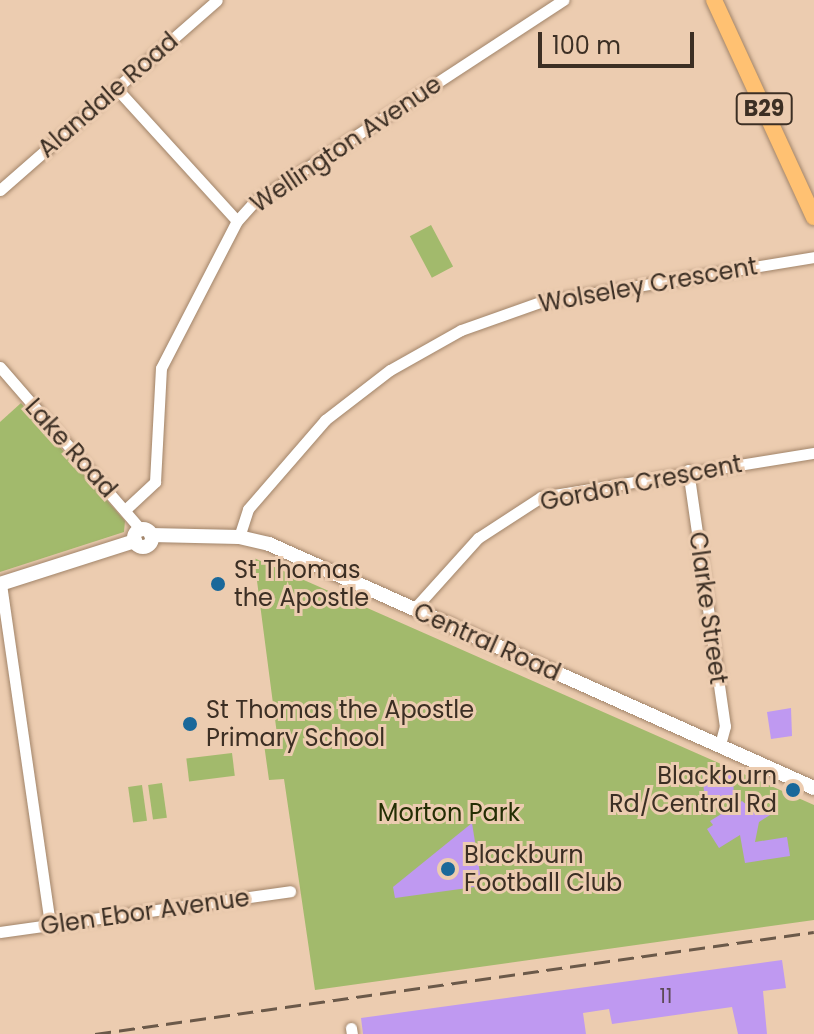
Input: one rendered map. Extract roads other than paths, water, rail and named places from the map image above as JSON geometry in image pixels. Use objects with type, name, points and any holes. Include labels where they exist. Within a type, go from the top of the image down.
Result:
[{"type":"main road","name":"B29","points":[[714,0],[814,217]]},
{"type":"street","name":"Alandale Road","points":[[0,190],[217,0]]},
{"type":"street","name":"Wellington Avenue","points":[[126,509],[155,482],[161,368],[237,221],[253,203],[563,0]]},
{"type":"street","points":[[117,89],[237,221]]},
{"type":"street","name":"Wolseley Crescent","points":[[239,537],[248,509],[325,420],[390,370],[461,330],[540,302],[814,257]]},
{"type":"street","name":"Lake Road","points":[[0,367],[126,509],[142,535]]},
{"type":"street","name":"Gordon Crescent","points":[[414,609],[478,538],[541,497],[688,470],[814,453]]},
{"type":"street","name":"Clarke Street","points":[[688,470],[725,726],[720,745]]},
{"type":"street","name":"Central Road","points":[[0,584],[142,535],[239,537],[269,544],[814,788]]},
{"type":"street","points":[[0,584],[50,925]]},
{"type":"street","name":"Glen Ebor Avenue","points":[[0,932],[290,891]]},
{"type":"railway","points":[[95,1034],[814,932]]},
{"type":"place","name":"St Thomas the Apostle","points":[[218,584]]},
{"type":"place","name":"St Thomas the Apostle Primary School","points":[[190,724]]},
{"type":"place","name":"Blackburn Rd/Central Rd","points":[[793,790]]},
{"type":"place","name":"Blackburn Football Club","points":[[448,869]]},
{"type":"park label","name":"Morton Park","points":[[449,813]]}]
